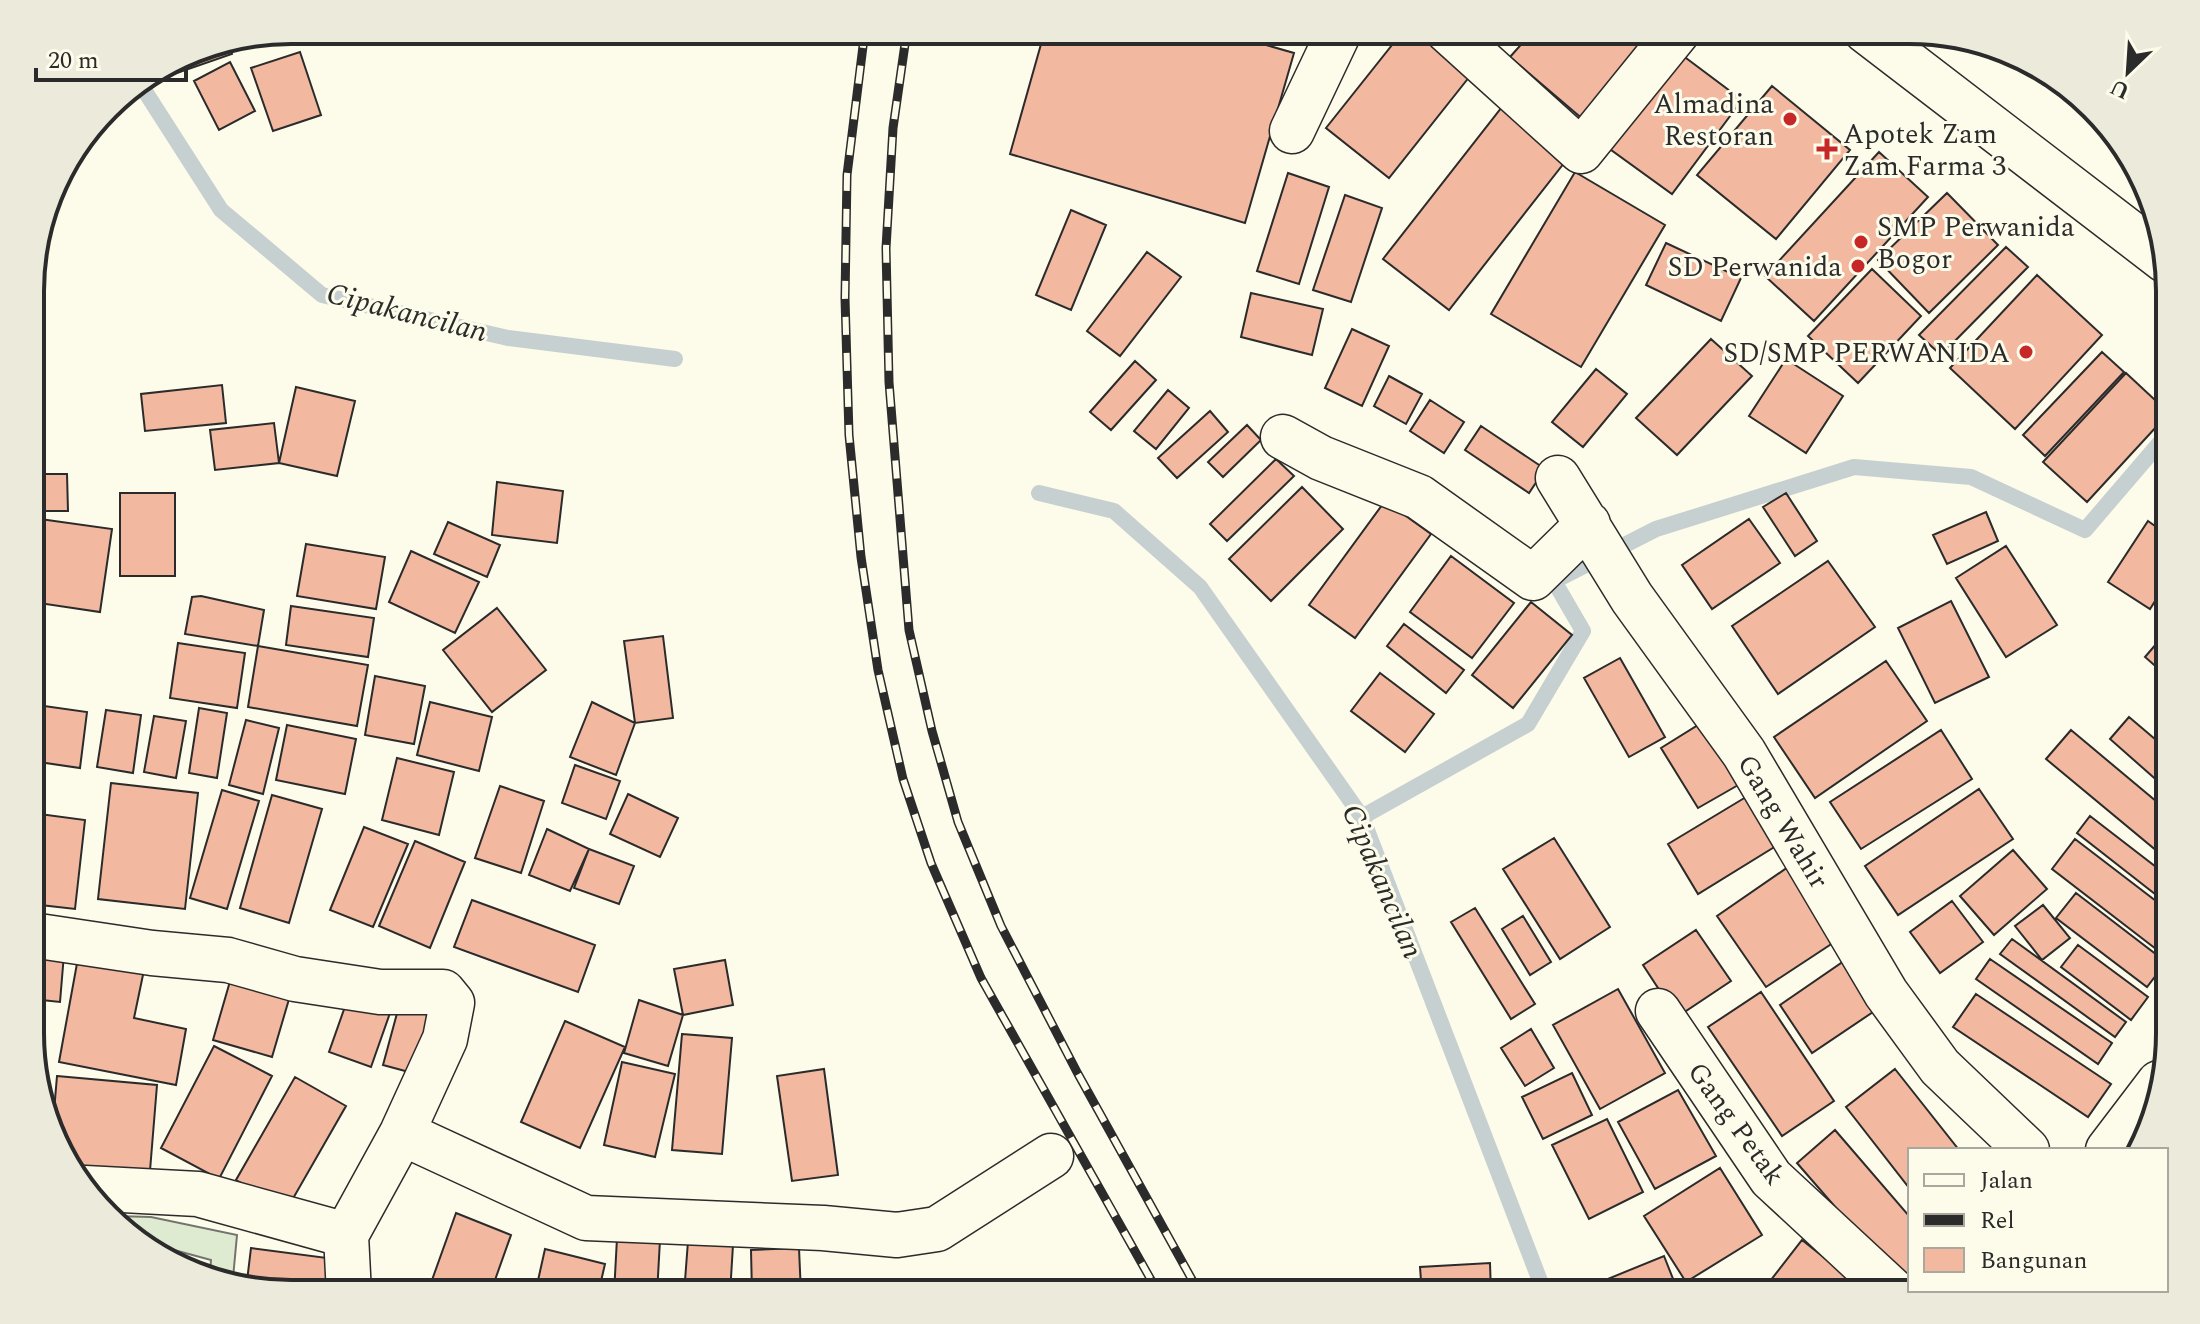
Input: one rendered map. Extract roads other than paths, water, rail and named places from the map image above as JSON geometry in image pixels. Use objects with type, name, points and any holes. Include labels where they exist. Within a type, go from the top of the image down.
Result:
[{"type":"street","points":[[1292,131],[1333,44]]},
{"type":"street","points":[[1463,44],[1581,151],[1668,44]]},
{"type":"street","points":[[1883,44],[2152,250]]},
{"type":"street","points":[[1283,437],[1321,458],[1419,497],[1533,578],[1590,528]]},
{"type":"street","name":"Gang Wahir","points":[[1558,478],[1632,598],[1744,753],[1886,993],[1940,1067],[2025,1148]]},
{"type":"street","points":[[44,937],[152,953],[228,960],[295,979],[380,992],[443,992],[452,1003],[445,1039],[402,1133],[346,1235],[348,1280]]},
{"type":"street","name":"Gang Petak","points":[[1658,1011],[1771,1178],[1880,1279]]},
{"type":"street","points":[[2110,1148],[2148,1098]]},
{"type":"street","points":[[402,1133],[586,1218],[823,1228],[883,1235],[937,1229],[1051,1156]]},
{"type":"street","points":[[100,1189],[198,1194],[346,1235]]},
{"type":"waterway","name":"Cipakancilan","points":[[146,92],[221,210],[322,295],[508,338],[675,359]]},
{"type":"waterway","points":[[1362,817],[1528,724],[1583,631],[1554,581],[1656,529],[1854,467],[1971,477],[2085,530],[2155,448]]},
{"type":"waterway","name":"Cipakancilan","points":[[1039,493],[1114,511],[1200,587],[1362,817],[1539,1279]]},
{"type":"railway","points":[[863,45],[847,175],[845,298],[849,435],[861,557],[878,670],[903,779],[931,863],[981,978],[1151,1279]]},
{"type":"railway","points":[[905,45],[893,128],[886,248],[889,382],[909,630],[932,731],[958,822],[1001,926],[1078,1074],[1192,1279]]},
{"type":"place","name":"Almadina Restoran","points":[[1790,119]]},
{"type":"place","name":"Apotek Zam Zam Farma 3","points":[[1827,149]]},
{"type":"place","name":"SMP Perwanida Bogor","points":[[1861,242]]},
{"type":"place","name":"SD Perwanida","points":[[1858,266]]},
{"type":"place","name":"SD/SMP PERWANIDA","points":[[2026,352]]}]
